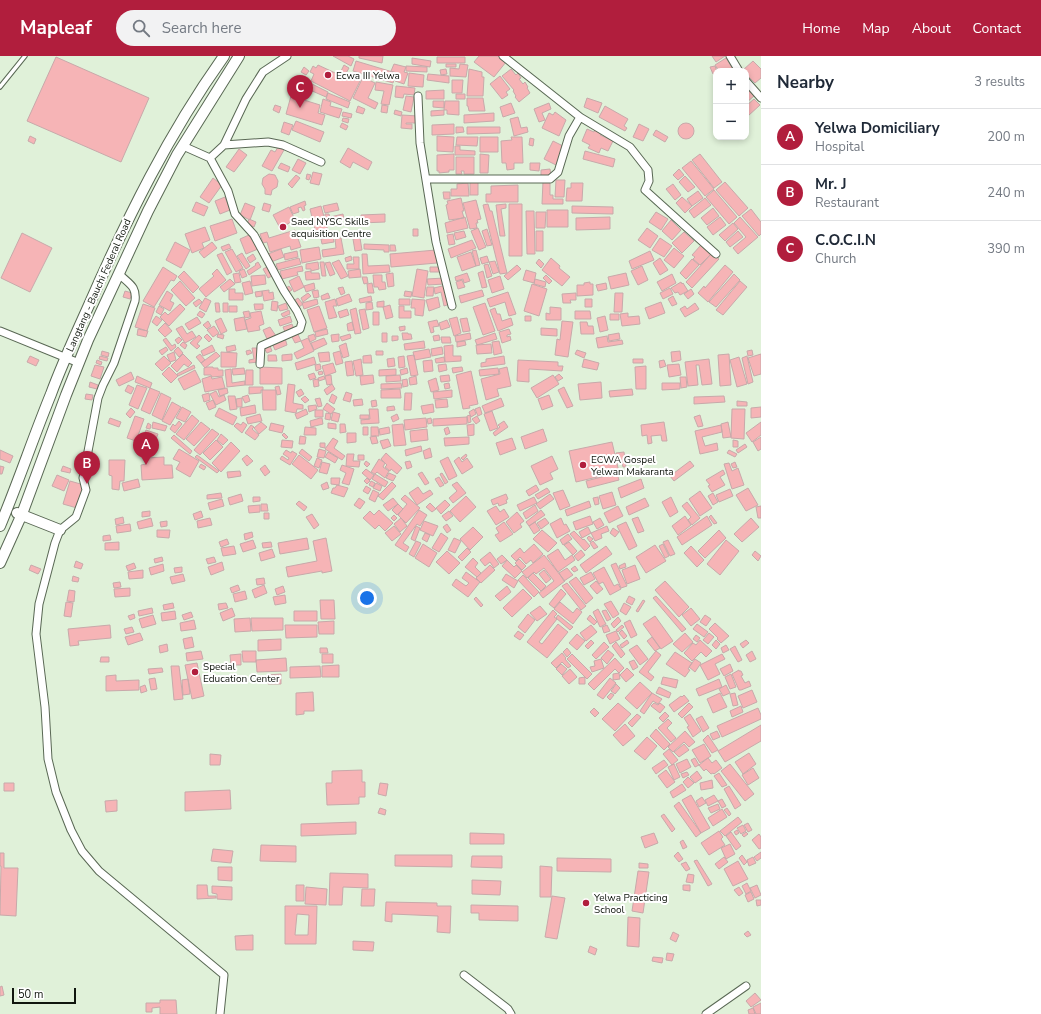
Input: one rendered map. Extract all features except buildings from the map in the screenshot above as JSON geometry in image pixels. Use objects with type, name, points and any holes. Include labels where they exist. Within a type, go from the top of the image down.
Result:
[{"type":"main road","name":"Langtang - Bauchi Federal Road","points":[[0,526],[65,358],[112,251],[141,192],[169,142],[212,72],[224,56]]},
{"type":"main road","points":[[0,563],[22,514],[79,363],[119,274],[177,155],[239,56]]},
{"type":"main road","points":[[6,510],[22,514],[60,530]]},
{"type":"street","points":[[210,158],[224,146],[246,100],[264,72],[287,56]]},
{"type":"street","points":[[503,56],[580,117],[630,147],[648,170],[649,182],[645,190],[716,254]]},
{"type":"street","points":[[730,56],[737,68]]},
{"type":"street","points":[[749,84],[761,98]]},
{"type":"street","points":[[418,96],[420,143],[436,242],[452,306]]},
{"type":"street","points":[[426,179],[550,179],[558,172],[569,136],[580,117]]},
{"type":"street","points":[[224,146],[268,142],[284,145],[321,162]]},
{"type":"street","points":[[183,146],[210,158],[228,191],[235,214],[254,235],[284,291],[298,311],[302,322],[300,329],[261,346],[260,364]]},
{"type":"street","points":[[119,274],[134,287],[136,294],[135,301],[114,363],[98,398],[83,478],[86,490],[76,517],[60,530],[55,543],[39,604],[36,634],[45,707],[48,759],[56,792],[70,830],[82,851],[99,871],[224,975],[220,1014]]},
{"type":"street","points":[[0,331],[79,363]]},
{"type":"street","points":[[464,975],[508,1012]]},
{"type":"street","points":[[706,1014],[746,986]]},
{"type":"lane","points":[[0,87],[25,56]]},
{"type":"place","name":"Ecwa III Yelwa","points":[[328,75]]},
{"type":"place","name":"C.O.C.I.N","points":[[300,108]]},
{"type":"place","name":"Saed NYSC Skills acquisition Centre","points":[[283,227]]},
{"type":"place","name":"Yelwa Domiciliary","points":[[146,465]]},
{"type":"place","name":"ECWA Gospel Yelwan Makaranta","points":[[583,465]]},
{"type":"place","name":"Mr. J","points":[[87,484]]},
{"type":"place","name":"Special Education Center","points":[[195,672]]},
{"type":"place","name":"Yelwa Practicing School","points":[[586,903]]}]
